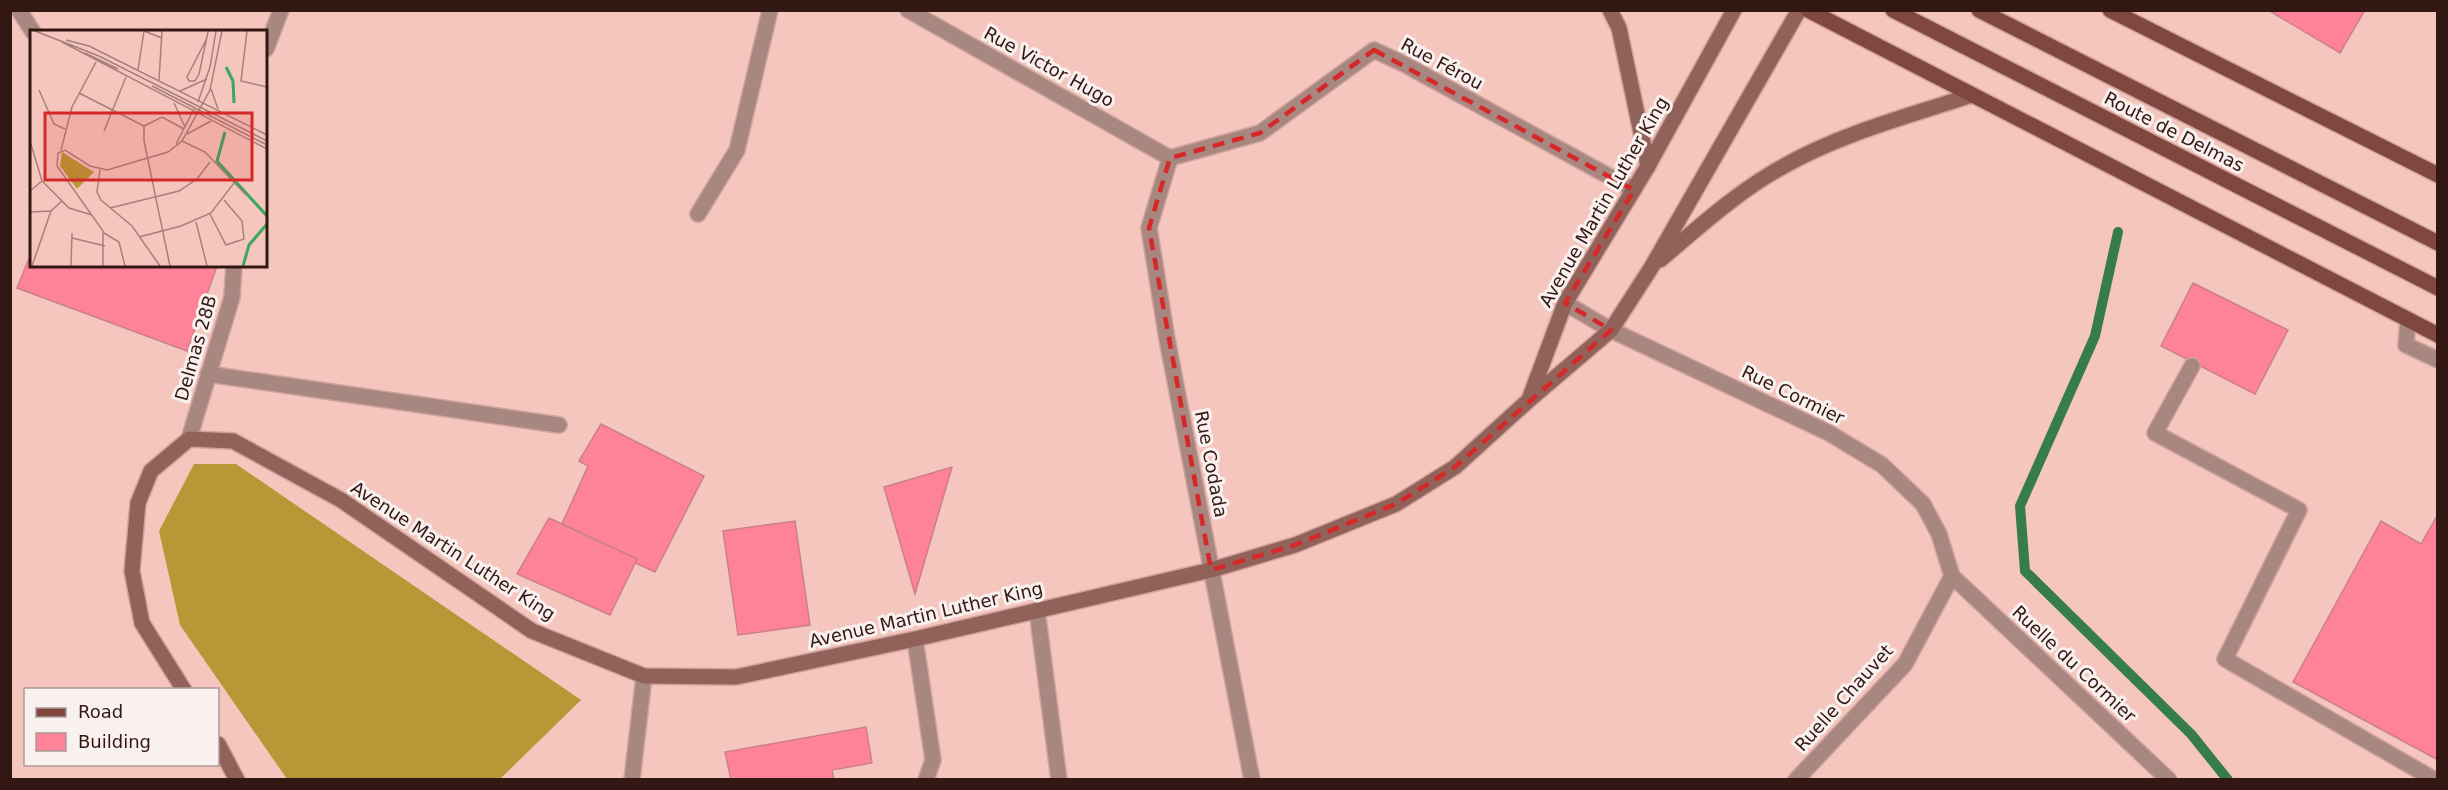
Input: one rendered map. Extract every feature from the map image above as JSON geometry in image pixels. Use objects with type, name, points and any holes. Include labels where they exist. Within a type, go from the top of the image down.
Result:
[{"type":"main road","points":[[1610,10],[1619,28],[1648,166]]},
{"type":"main road","name":"Avenue Martin Luther King","points":[[189,440],[233,441],[341,500],[532,631],[644,676],[735,677],[915,639],[1211,570],[1294,545],[1396,504],[1455,467],[1529,400],[1564,303],[1648,166],[1734,10]]},
{"type":"main road","points":[[1529,400],[1611,330],[1651,268],[1799,10]]},
{"type":"main road","points":[[1808,10],[2438,335]]},
{"type":"main road","name":"Route de Delmas","points":[[1893,10],[2438,288]]},
{"type":"main road","name":"Route de Delmas","points":[[1979,10],[2438,243]]},
{"type":"main road","points":[[2110,10],[2438,175]]},
{"type":"main road","points":[[1651,268],[1715,213],[1783,166],[1834,141],[1972,95]]},
{"type":"main road","points":[[183,688],[142,623],[132,571],[138,503],[150,471],[189,440]]},
{"type":"main road","points":[[219,746],[237,780]]},
{"type":"street","points":[[19,10],[32,30]]},
{"type":"street","points":[[267,46],[281,10]]},
{"type":"street","points":[[698,214],[737,150],[770,10]]},
{"type":"street","name":"Rue Victor Hugo","points":[[908,10],[1170,158]]},
{"type":"street","name":"Rue Férou","points":[[1170,158],[1260,133],[1374,50],[1404,64],[1634,190]]},
{"type":"street","name":"Rue Codada","points":[[1170,158],[1149,228],[1167,339],[1252,780]]},
{"type":"street","name":"Delmas 28B","points":[[189,440],[232,297],[234,267]]},
{"type":"street","name":"Rue Cormier","points":[[1564,303],[1611,330],[1829,433],[1882,465],[1923,504],[1939,534],[1952,576]]},
{"type":"street","points":[[2408,320],[2406,345],[2438,360]]},
{"type":"street","points":[[2192,366],[2155,433],[2299,510],[2225,659],[2435,780]]},
{"type":"street","points":[[208,374],[559,425]]},
{"type":"street","name":"Ruelle Chauvet","points":[[1796,780],[1905,664],[1952,576]]},
{"type":"street","name":"Ruelle du Cormier","points":[[1952,576],[2169,780]]},
{"type":"street","points":[[1038,610],[1059,780]]},
{"type":"street","points":[[915,639],[933,760],[926,780]]},
{"type":"street","points":[[632,780],[644,676]]},
{"type":"highlighted area","points":[[1374,50],[1634,190],[1565,303],[1611,330],[1455,467],[1396,504],[1295,545],[1211,570],[1149,228],[1170,158],[1260,133]]},
{"type":"shaded area","points":[[194,464],[236,464],[581,700],[500,779],[287,779],[180,625],[159,531]]},
{"type":"building","points":[[2268,10],[2365,10],[2340,53]]},
{"type":"building","points":[[30,256],[30,267],[217,267],[187,351],[17,288]]},
{"type":"building","points":[[2193,283],[2288,330],[2255,394],[2161,346]]},
{"type":"building","points":[[601,424],[704,476],[655,572],[635,563],[637,559],[562,524],[588,466],[579,461]]},
{"type":"building","points":[[952,467],[915,594],[884,487]]},
{"type":"building","points":[[2438,514],[2438,760],[2293,682],[2381,521],[2421,544]]},
{"type":"building","points":[[549,518],[637,559],[610,615],[517,574]]},
{"type":"building","points":[[795,521],[810,625],[738,635],[723,531]]},
{"type":"building","points":[[866,727],[872,763],[832,770],[834,780],[731,780],[725,752]]},
{"type":"waterway","points":[[2118,232],[2095,336],[2020,506],[2025,571],[2191,734],[2228,780]]}]
